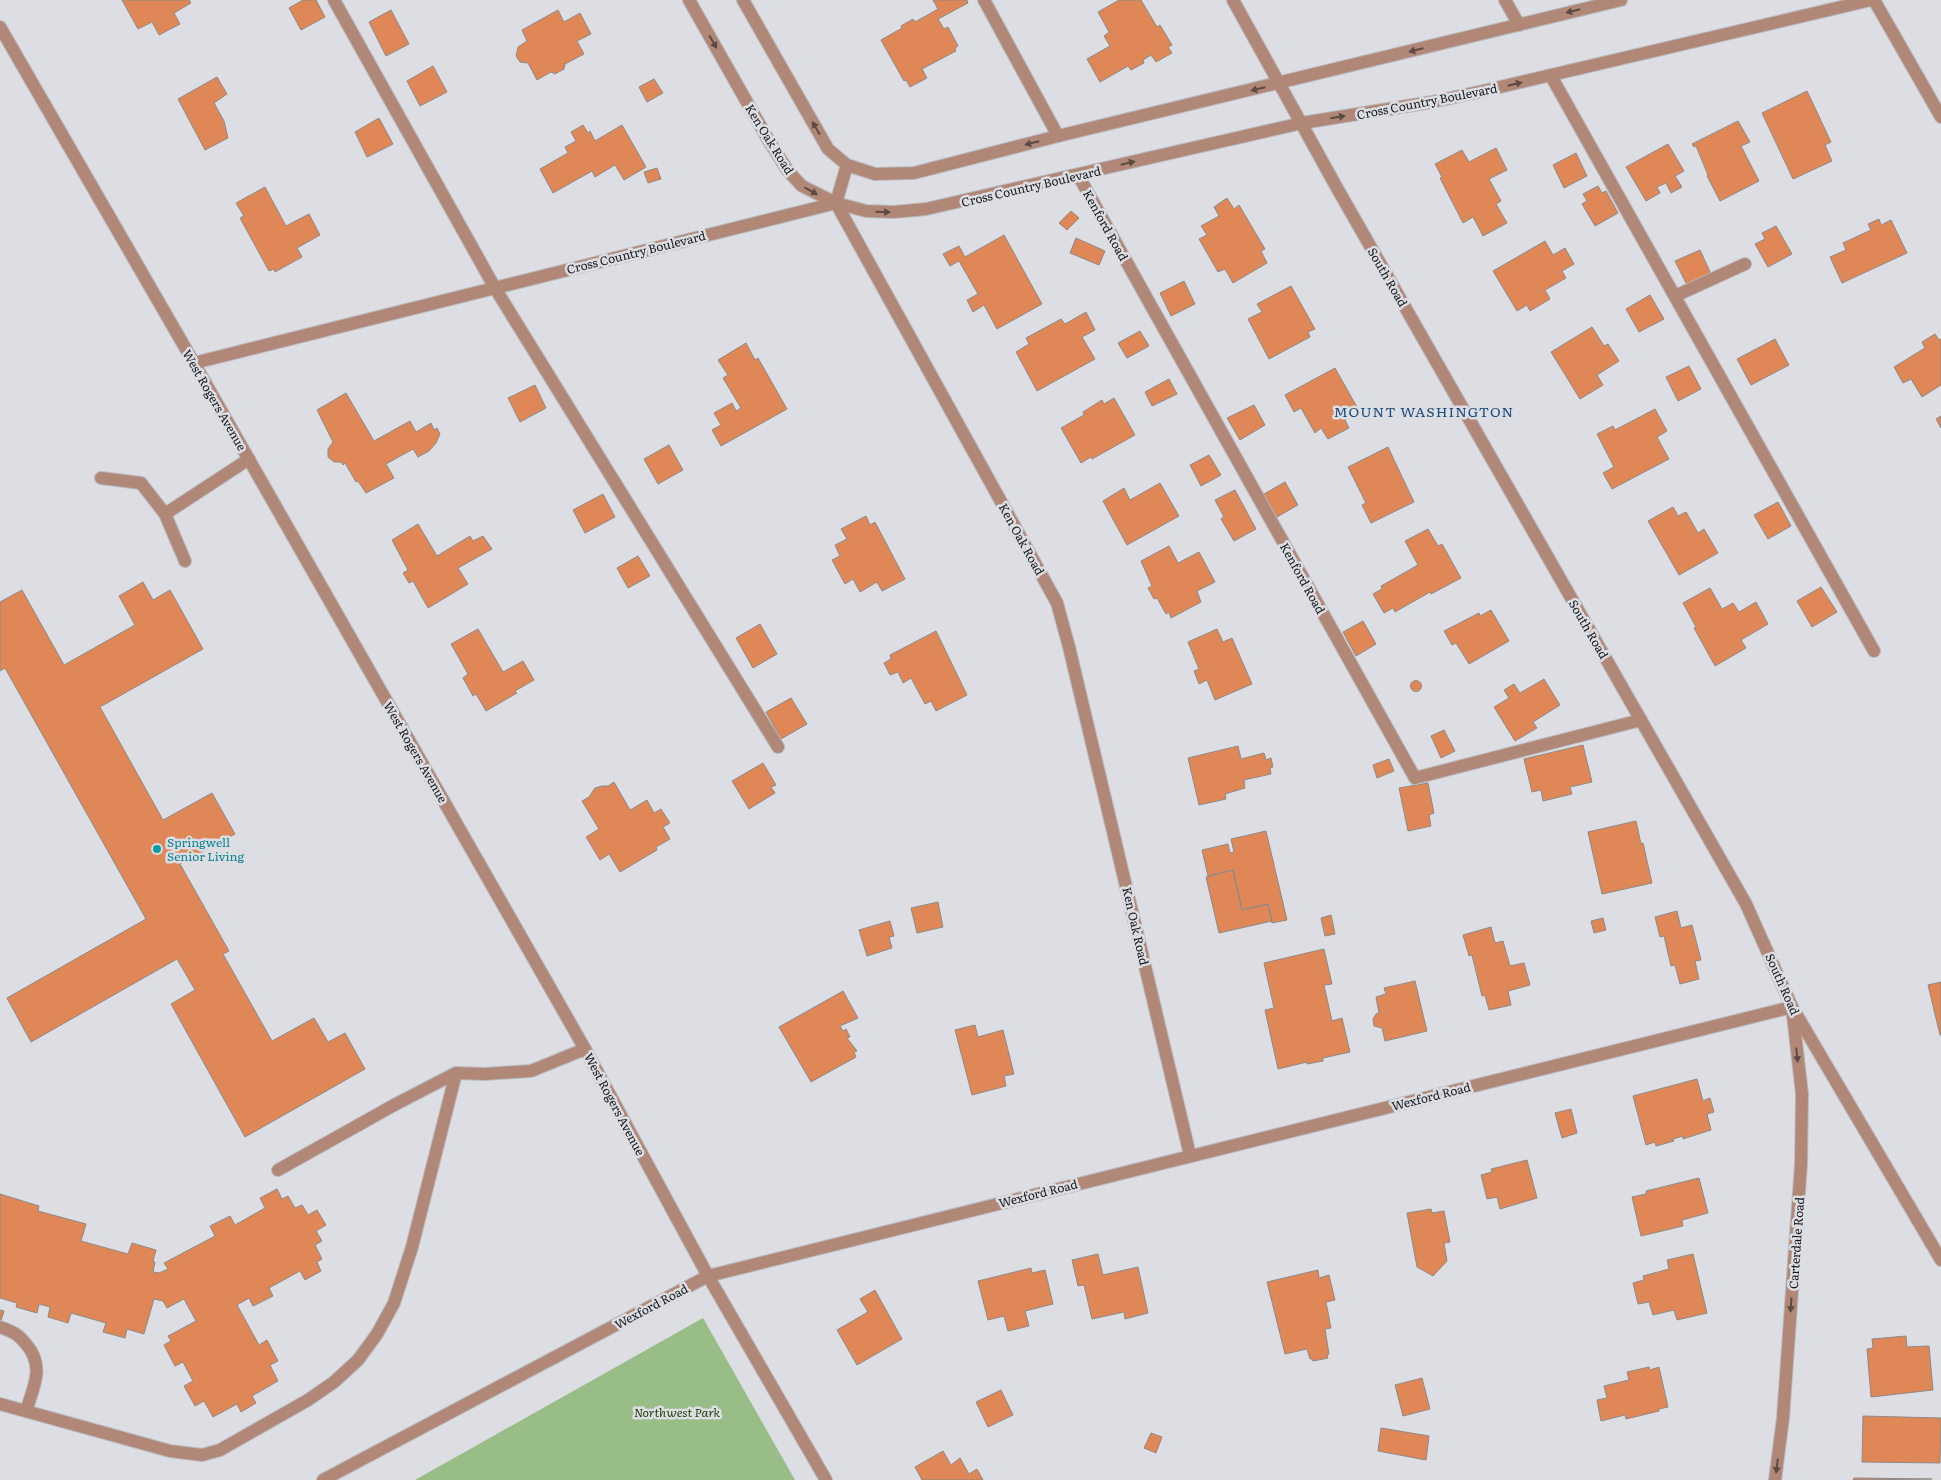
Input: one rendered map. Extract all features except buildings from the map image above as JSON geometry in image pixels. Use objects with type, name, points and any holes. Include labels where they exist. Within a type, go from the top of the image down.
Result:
[{"type":"street","points":[[334,0],[495,288],[778,747]]},
{"type":"street","name":"Ken Oak Road","points":[[689,0],[788,171],[802,186],[836,203],[1056,603],[1069,647],[1190,1155]]},
{"type":"street","points":[[743,0],[828,149],[847,165],[875,174],[914,173],[1058,136],[1621,0]]},
{"type":"street","points":[[984,0],[1058,136]]},
{"type":"street","name":"South Road","points":[[1233,0],[1746,904],[1792,1007],[1941,1260]]},
{"type":"street","points":[[1505,0],[1519,25]]},
{"type":"street","points":[[1872,0],[1941,117]]},
{"type":"street","name":"Cross Country Boulevard","points":[[194,363],[836,203],[866,212],[926,210],[1302,123],[1432,102],[1552,76],[1872,0]]},
{"type":"street","name":"West Rogers Avenue","points":[[0,27],[586,1049],[708,1276],[826,1480]]},
{"type":"street","points":[[1552,76],[1874,651]]},
{"type":"street","points":[[836,203],[847,165]]},
{"type":"street","name":"Kenford Road","points":[[1078,175],[1415,778],[1641,720]]},
{"type":"street","points":[[1675,296],[1745,264]]},
{"type":"street","points":[[165,514],[249,459]]},
{"type":"street","points":[[101,478],[141,483],[165,514],[185,561]]},
{"type":"street","name":"Wexford Road","points":[[323,1480],[708,1276],[1792,1007]]},
{"type":"street","name":"Carterdale Road","points":[[1775,1480],[1783,1418],[1801,1164],[1802,1094],[1792,1007]]},
{"type":"street","points":[[278,1170],[456,1072],[484,1074],[532,1071],[586,1049]]},
{"type":"street","points":[[0,1404],[170,1451],[202,1455],[220,1450],[308,1400],[334,1382],[358,1360],[378,1334],[394,1303],[412,1247],[456,1072]]},
{"type":"street","points":[[0,1327],[16,1332],[35,1355],[37,1378],[26,1411]]},
{"type":"green space","name":"Northwest Park","points":[[703,1318],[795,1480],[415,1480]]},
{"type":"place","name":"Springwell Senior Living","points":[[157,849]]},
{"type":"district","name":"MOUNT WASHINGTON","points":[[1424,411]]}]
